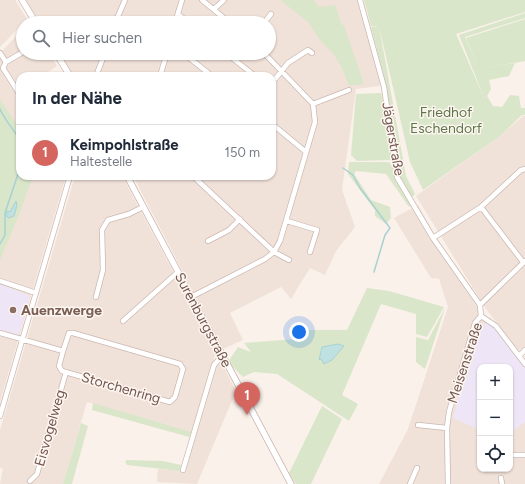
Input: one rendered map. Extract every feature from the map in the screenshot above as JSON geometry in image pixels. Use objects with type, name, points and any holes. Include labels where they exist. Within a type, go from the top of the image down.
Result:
[{"type":"street","points":[[22,0],[32,16]]},
{"type":"street","points":[[118,16],[125,0]]},
{"type":"street","points":[[180,16],[178,14],[182,0]]},
{"type":"street","points":[[202,0],[222,16]]},
{"type":"street","points":[[214,9],[224,0]]},
{"type":"street","name":"Jägerstraße","points":[[360,0],[384,87],[397,177],[433,238],[480,305]]},
{"type":"street","points":[[276,78],[288,63],[308,50],[312,53]]},
{"type":"street","points":[[0,53],[6,62]]},
{"type":"street","points":[[16,56],[6,62],[3,68],[16,89]]},
{"type":"street","points":[[60,60],[68,72]]},
{"type":"street","points":[[97,72],[102,60]]},
{"type":"street","points":[[161,72],[165,60]]},
{"type":"street","points":[[192,60],[207,72]]},
{"type":"street","points":[[235,60],[250,72]]},
{"type":"street","points":[[191,297],[265,259],[274,252],[280,241],[287,221],[315,122],[313,104],[271,60]]},
{"type":"street","points":[[313,104],[349,90]]},
{"type":"street","points":[[276,127],[306,152]]},
{"type":"street","points":[[433,238],[481,207],[525,169]]},
{"type":"street","points":[[0,416],[69,180]]},
{"type":"street","name":"Surenburgstraße","points":[[129,180],[291,484]]},
{"type":"street","points":[[197,180],[274,252],[289,260]]},
{"type":"street","points":[[96,297],[103,270],[102,230],[108,220],[129,214],[143,207]]},
{"type":"street","points":[[481,207],[524,261]]},
{"type":"street","points":[[208,241],[229,230],[240,219]]},
{"type":"street","points":[[287,221],[317,230],[310,252]]},
{"type":"street","name":"Meisenstraße","points":[[448,484],[447,428],[453,399],[475,323],[481,316],[480,305],[524,261]]},
{"type":"street","points":[[123,321],[178,272]]},
{"type":"street","points":[[0,281],[36,293]]},
{"type":"street","points":[[481,316],[496,326],[525,364]]},
{"type":"street","points":[[0,333],[63,351]]},
{"type":"street","name":"Storchenring","points":[[70,333],[73,333],[180,364],[183,369],[175,397],[170,402],[62,371],[59,366],[63,351],[68,336],[70,333]]},
{"type":"street","points":[[519,356],[525,350]]},
{"type":"street","points":[[183,470],[214,366],[222,356]]},
{"type":"street","name":"Eisvogelweg","points":[[30,481],[37,474],[66,372]]},
{"type":"street","points":[[418,425],[447,428]]},
{"type":"street","points":[[513,455],[525,455]]},
{"type":"street","points":[[410,484],[417,468]]},
{"type":"street","points":[[501,478],[502,484]]},
{"type":"shaded area","points":[[0,0],[15,0],[25,16],[16,16],[16,30],[0,47]]},
{"type":"shaded area","points":[[25,0],[359,0],[381,82],[379,86],[356,89],[342,190],[355,227],[336,251],[325,275],[310,268],[291,299],[281,287],[230,313],[243,340],[223,349],[135,180],[276,180],[276,72],[71,72],[63,60],[276,60],[276,16],[35,16]]},
{"type":"shaded area","points":[[16,36],[16,60],[53,60],[57,66],[48,72],[16,72],[16,180],[65,180],[0,402],[0,53]]},
{"type":"shaded area","points":[[523,116],[525,116],[525,346],[518,350],[486,309],[416,196],[500,136]]},
{"type":"shaded area","points":[[74,180],[124,180],[216,352],[192,432],[87,402],[63,484],[0,484],[3,469],[0,468],[0,430]]},
{"type":"shaded area","points":[[418,205],[475,304],[525,368],[525,484],[379,484],[408,429],[448,307],[439,279],[431,278],[394,218]]},
{"type":"shaded area","name":"Auenzwerge","points":[[0,284],[30,296],[18,335],[0,330]]},
{"type":"shaded area","points":[[487,323],[492,326],[525,368],[525,422],[513,431],[513,364],[477,364],[477,429],[453,418],[466,377],[467,367],[478,329],[481,324]]},
{"type":"shaded area","points":[[220,360],[236,391],[197,484],[157,482],[158,469],[184,471],[216,367]]},
{"type":"green space","points":[[280,0],[314,0],[319,7],[335,5],[342,25],[344,25],[364,84],[349,86],[342,68],[333,53],[323,44],[308,22]]},
{"type":"green space","name":"Friedhof Eschendorf","points":[[364,0],[525,0],[525,12],[456,34],[485,100],[459,35],[525,13],[525,18],[465,37],[479,69],[515,63],[509,76],[489,80],[491,89],[487,96],[493,106],[502,107],[510,95],[519,96],[521,108],[525,108],[525,115],[522,115],[500,136],[423,190],[410,162],[379,26],[371,26]]},
{"type":"green space","points":[[525,19],[525,61],[479,69],[466,38]]},
{"type":"green space","points":[[379,26],[406,176],[415,194],[412,197],[416,204],[409,207],[386,174],[356,171],[354,174],[371,200],[390,207],[391,218],[386,224],[375,216],[375,210],[348,174],[349,162],[389,162],[399,175],[386,84],[371,27]]},
{"type":"green space","points":[[381,93],[397,171],[390,160],[357,161],[351,155],[356,94]]},
{"type":"green space","points":[[0,99],[16,123],[16,180],[32,180],[0,260]]},
{"type":"green space","points":[[367,288],[389,291],[444,307],[427,337],[416,334],[416,314],[381,304],[342,395],[358,404],[349,421],[277,374],[254,372],[243,377],[228,362],[238,347],[251,352],[244,343],[295,339],[302,330],[347,330]]},
{"type":"green space","points":[[445,308],[425,369],[416,362],[416,337],[428,340]]},
{"type":"green space","points":[[93,403],[192,432],[189,437],[92,410]]},
{"type":"green space","points":[[322,406],[342,419],[311,484],[296,484],[289,473]]},
{"type":"green space","points":[[81,423],[88,426],[72,484],[63,484]]},
{"type":"green space","points":[[127,460],[163,461],[181,465],[180,471],[127,465],[125,462]]},
{"type":"water","points":[[16,201],[17,205],[14,216],[9,218],[6,216],[7,211],[10,212]]},
{"type":"water","points":[[338,344],[344,346],[332,360],[324,364],[321,359],[319,360],[322,347]]},
{"type":"waterway","points":[[0,109],[16,135]]},
{"type":"waterway","points":[[343,168],[353,175],[360,188],[390,228],[385,235],[374,272]]},
{"type":"waterway","points":[[0,244],[5,235],[5,213],[16,180]]},
{"type":"place","name":"Auenzwerge","points":[[13,310]]},
{"type":"place","name":"Keimpohlstraße","points":[[247,415]]}]
